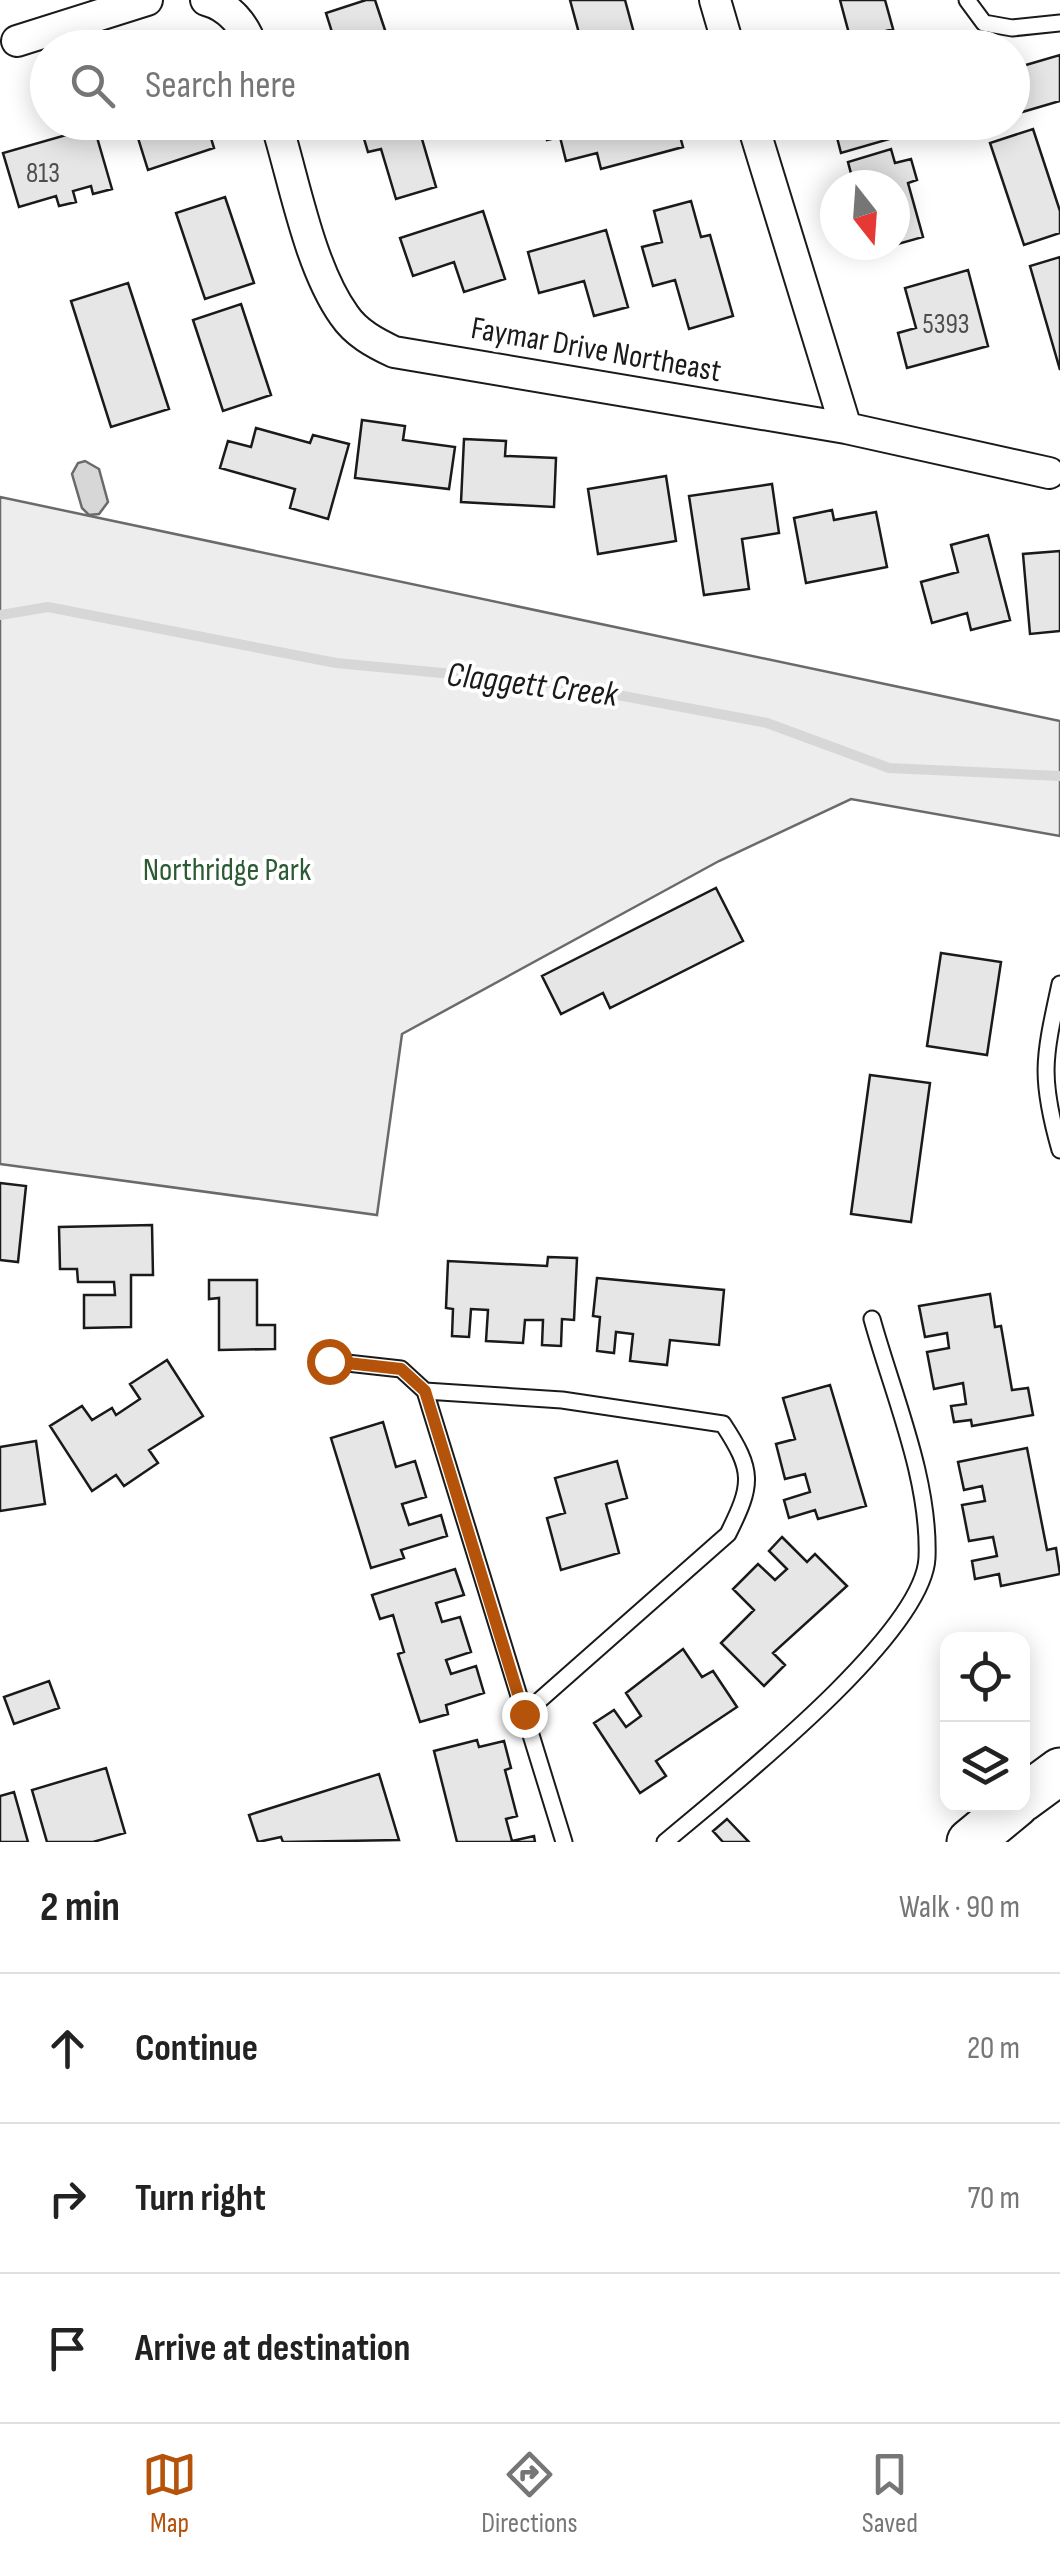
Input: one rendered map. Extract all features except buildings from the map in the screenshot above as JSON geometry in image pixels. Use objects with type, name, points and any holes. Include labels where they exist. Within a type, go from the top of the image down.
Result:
[{"type":"main road","points":[[1030,1794],[1060,1771]]},
{"type":"main road","points":[[970,1842],[1006,1812]]},
{"type":"street","points":[[52,30],[146,0]]},
{"type":"street","points":[[206,0],[223,5],[244,30]]},
{"type":"street","points":[[715,0],[724,30]]},
{"type":"street","points":[[17,41],[30,37]]},
{"type":"street","name":"Faymar Drive Northeast","points":[[282,140],[326,285],[345,318],[369,340],[394,352],[846,428],[1049,474]]},
{"type":"street","points":[[758,140],[846,428]]},
{"type":"lane","points":[[967,0],[984,23],[1012,28],[1060,23]]},
{"type":"lane","points":[[1060,984],[1044,1076],[1060,1150]]},
{"type":"lane","points":[[665,1842],[789,1738],[900,1621],[927,1562],[922,1499],[872,1320]]},
{"type":"lane","points":[[329,1361],[401,1369],[425,1391],[564,1842]]},
{"type":"lane","points":[[425,1391],[562,1400],[722,1424],[748,1462],[746,1499],[728,1534],[524,1714]]},
{"type":"shaded area","points":[[85,461],[99,469],[108,502],[99,514],[89,515],[82,508],[72,474],[78,463]]},
{"type":"shaded area","name":"Northridge Park","points":[[0,497],[1060,721],[1060,836],[851,799],[719,861],[402,1034],[377,1215],[0,1164]]},
{"type":"waterway","name":"Claggett Creek","points":[[0,615],[48,607],[336,663],[559,684],[767,723],[889,768],[1060,776]]},
{"type":"route","points":[[329,1361],[401,1369],[425,1391],[524,1714]]}]
